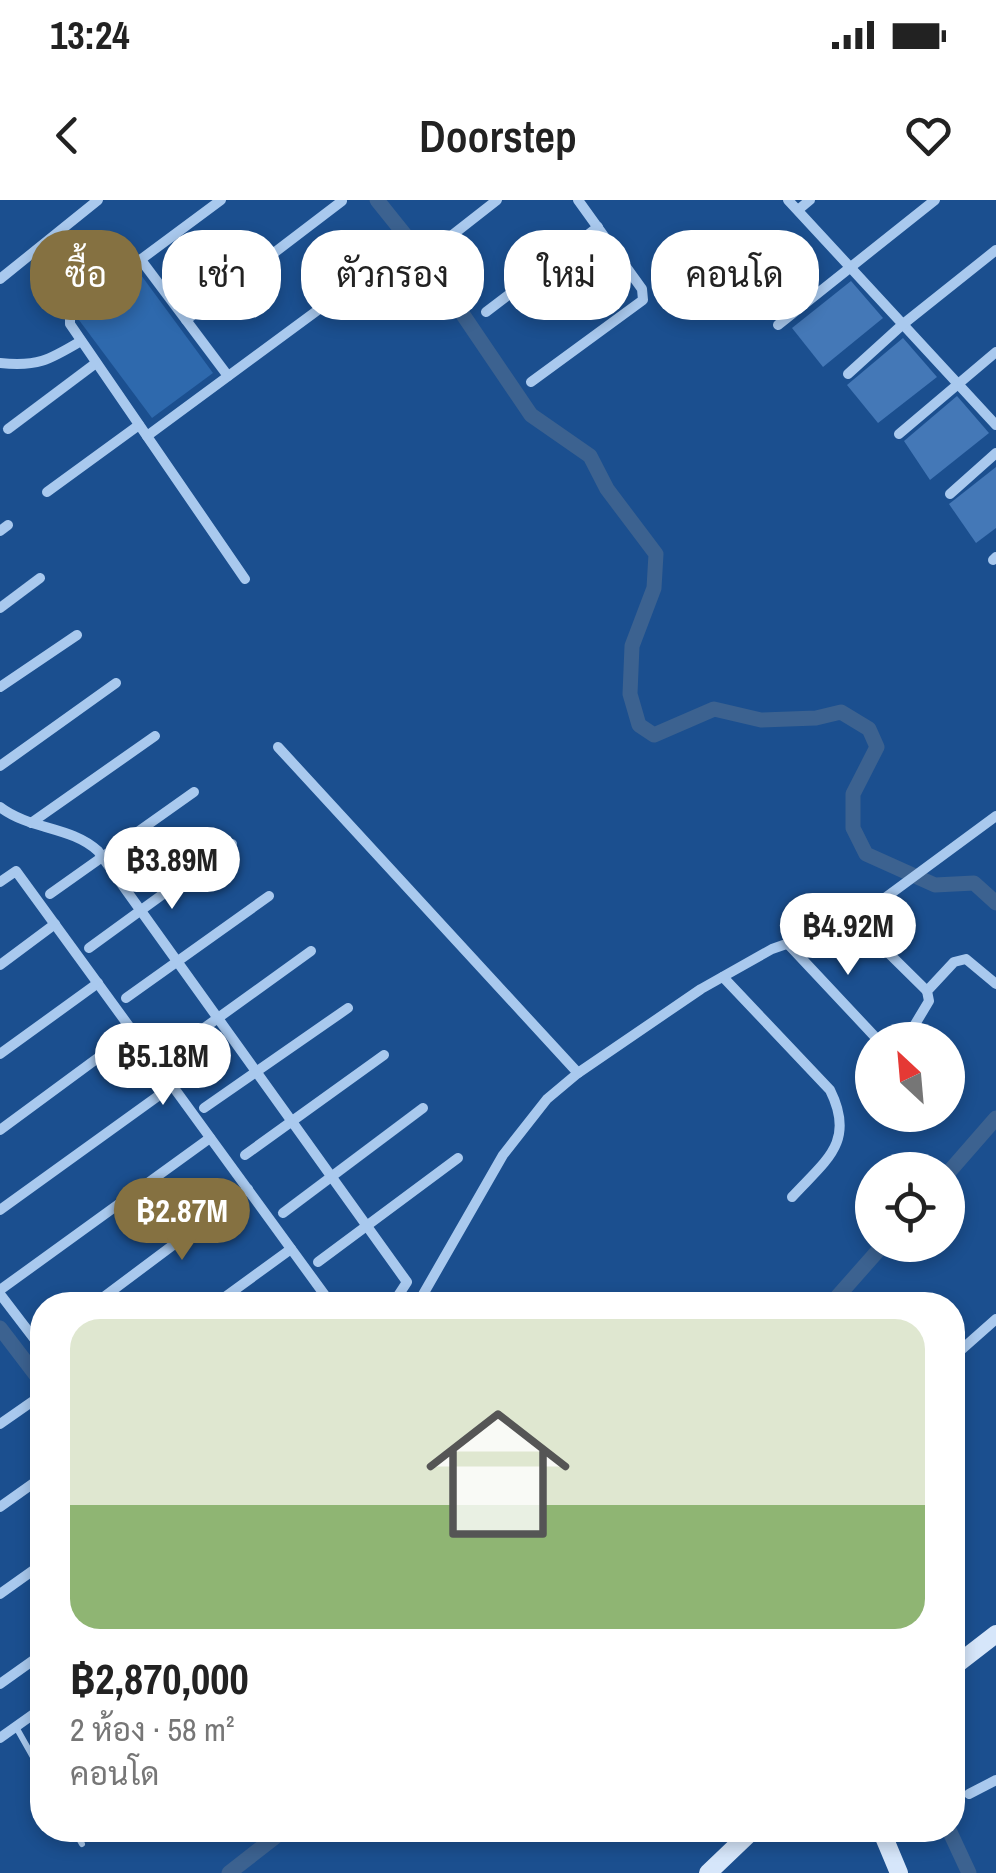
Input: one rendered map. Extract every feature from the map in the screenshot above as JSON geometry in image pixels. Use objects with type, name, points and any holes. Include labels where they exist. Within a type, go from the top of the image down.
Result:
[{"type":"street","points":[[142,259],[221,200]]},
{"type":"street","points":[[458,230],[496,200]]},
{"type":"street","points":[[531,382],[643,300],[642,289],[578,200]]},
{"type":"street","points":[[788,200],[996,425]]},
{"type":"street","points":[[798,210],[810,200]]},
{"type":"street","points":[[778,324],[934,200]]},
{"type":"street","points":[[281,248],[342,201]]},
{"type":"street","points":[[0,279],[91,202]]},
{"type":"street","points":[[486,312],[598,227]]},
{"type":"street","points":[[848,374],[902,324],[996,250]]},
{"type":"street","points":[[142,263],[162,289]]},
{"type":"street","points":[[70,320],[245,579]]},
{"type":"street","points":[[186,320],[228,376]]},
{"type":"street","points":[[147,436],[304,320]]},
{"type":"street","points":[[0,363],[28,366],[46,362],[81,341]]},
{"type":"street","points":[[898,434],[996,352]]},
{"type":"street","points":[[8,429],[96,363]]},
{"type":"street","points":[[47,492],[139,425]]},
{"type":"street","points":[[950,494],[996,453]]},
{"type":"street","points":[[0,608],[40,578]]},
{"type":"street","points":[[0,687],[77,635]]},
{"type":"street","points":[[0,766],[116,683]]},
{"type":"street","points":[[31,823],[156,736]]},
{"type":"street","points":[[278,747],[578,1073]]},
{"type":"street","points":[[50,894],[194,792]]},
{"type":"street","points":[[0,808],[15,819],[84,839],[102,857],[407,1282],[400,1292]]},
{"type":"street","points":[[425,1292],[512,1142],[547,1100],[578,1073],[772,949],[856,920],[996,816]]},
{"type":"street","points":[[89,948],[232,844]]},
{"type":"street","points":[[0,882],[16,870],[318,1292]]},
{"type":"street","points":[[126,998],[269,896]]},
{"type":"street","points":[[856,920],[927,991],[928,1001],[916,1022]]},
{"type":"street","points":[[0,965],[55,924]]},
{"type":"street","points":[[788,944],[861,1022]]},
{"type":"street","points":[[168,1054],[311,951]]},
{"type":"street","points":[[927,991],[960,959],[966,958],[996,984]]},
{"type":"street","points":[[723,977],[830,1090],[840,1110],[842,1133],[833,1153],[792,1197]]},
{"type":"street","points":[[0,1054],[98,983]]},
{"type":"street","points":[[204,1108],[348,1008]]},
{"type":"street","points":[[0,1130],[133,1032]]},
{"type":"street","points":[[245,1156],[384,1056]]},
{"type":"street","points":[[0,1210],[172,1086]]},
{"type":"street","points":[[282,1212],[424,1108]]},
{"type":"street","points":[[30,1332],[0,1292],[210,1138]]},
{"type":"street","points":[[318,1262],[458,1158]]},
{"type":"street","points":[[110,1292],[248,1189]]},
{"type":"street","points":[[232,1292],[291,1250]]},
{"type":"street","points":[[965,1346],[996,1319]]},
{"type":"street","points":[[0,1424],[30,1403]]},
{"type":"street","points":[[0,1507],[30,1486]]},
{"type":"street","points":[[0,1594],[30,1573]]},
{"type":"street","points":[[965,1658],[996,1634]]},
{"type":"street","points":[[0,1684],[30,1663]]},
{"type":"street","points":[[0,1738],[30,1716]]},
{"type":"street","points":[[969,1794],[996,1780]]},
{"type":"street","points":[[708,1873],[740,1842]]},
{"type":"street","points":[[886,1842],[900,1873]]},
{"type":"lane","points":[[16,1726],[30,1752]]},
{"type":"shaded area","points":[[142,276],[162,304],[162,320],[174,320],[213,373],[152,418],[79,320],[142,320]]},
{"type":"building","points":[[851,281],[883,318],[823,367],[792,328],[802,320],[819,320],[819,306]]},
{"type":"building","points":[[903,338],[937,377],[878,423],[847,385]]},
{"type":"building","points":[[957,396],[989,433],[930,480],[904,441]]},
{"type":"building","points":[[996,467],[996,528],[976,543],[949,504]]},
{"type":"waterway","points":[[377,200],[430,266],[531,415],[590,456],[607,489],[656,554],[654,588],[632,646],[630,694],[639,725],[654,735],[714,709],[761,720],[816,718],[841,712],[869,729],[877,747],[853,794],[853,828],[866,854],[935,885],[974,883],[996,903]]},
{"type":"waterway","points":[[965,1154],[996,1118]]},
{"type":"waterway","points":[[841,1292],[868,1262]]},
{"type":"waterway","points":[[0,1328],[30,1367]]},
{"type":"waterway","points":[[229,1873],[269,1842]]},
{"type":"waterway","points":[[955,1842],[969,1873]]}]
